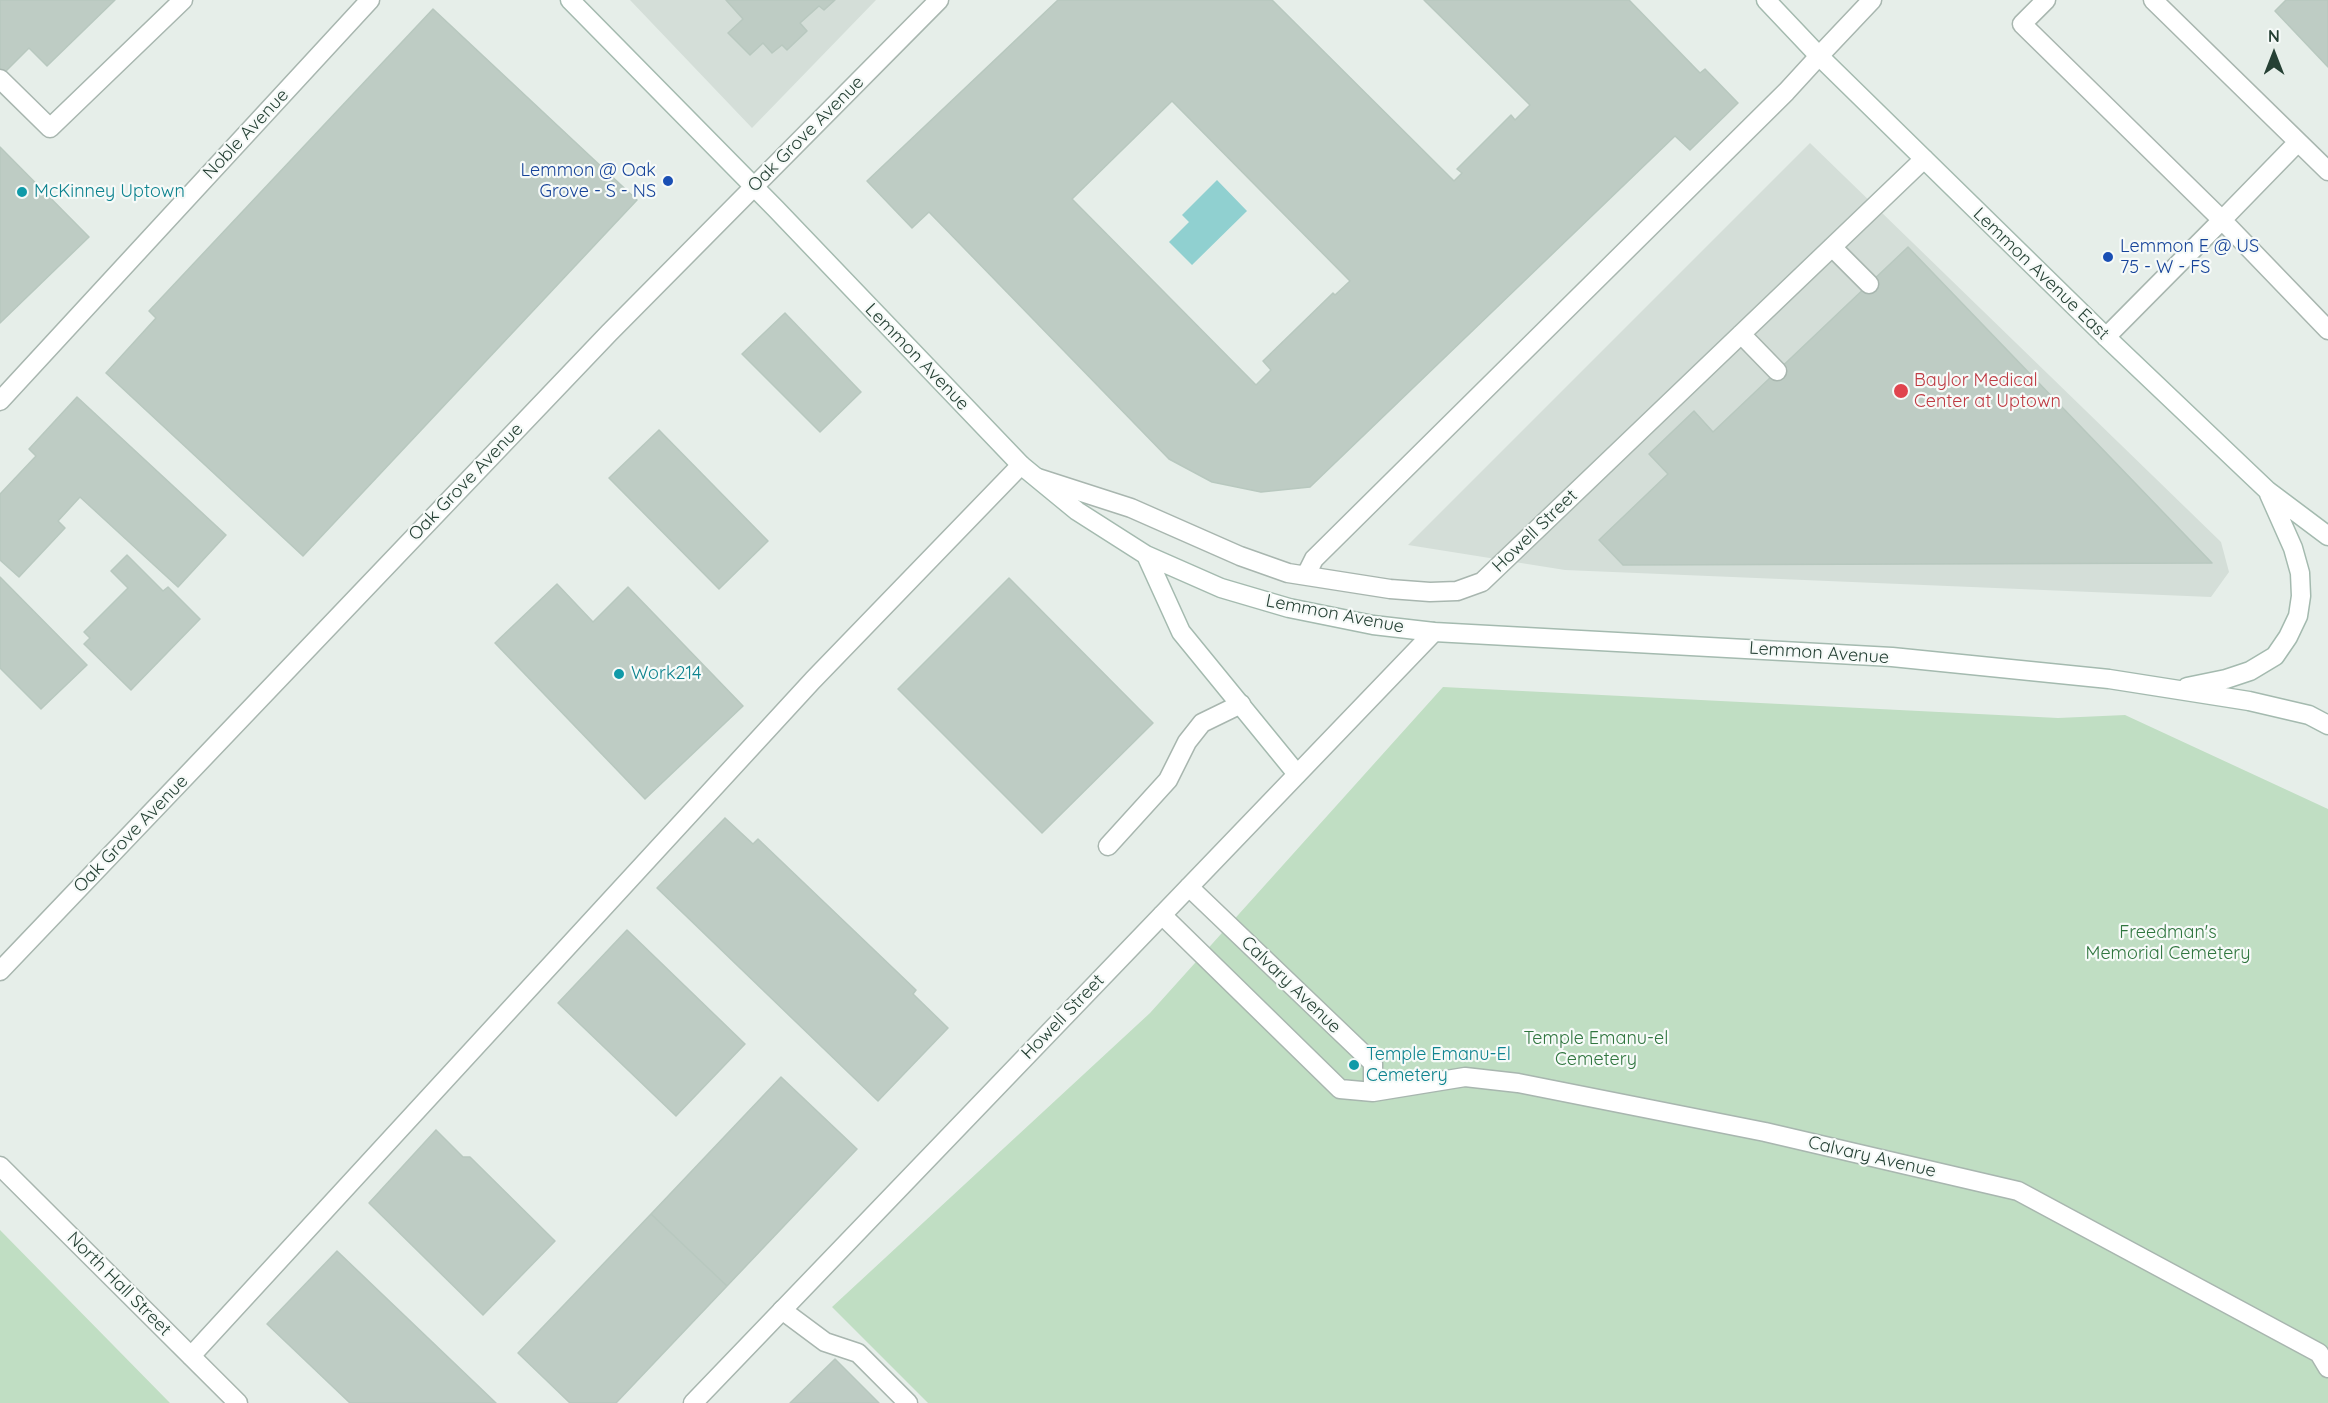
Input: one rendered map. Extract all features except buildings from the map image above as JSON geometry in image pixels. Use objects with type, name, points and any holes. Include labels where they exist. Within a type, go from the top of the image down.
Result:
[{"type":"main road","points":[[0,79],[50,128],[183,0]]},
{"type":"main road","name":"Noble Avenue","points":[[0,401],[370,0]]},
{"type":"main road","name":"Lemmon Avenue","points":[[570,0],[754,187],[1021,465],[1077,511],[1146,555],[1221,588],[1289,609],[1373,625],[1434,632],[1892,657],[2109,679],[2249,701],[2308,716],[2328,725]]},
{"type":"main road","name":"Oak Grove Avenue","points":[[0,971],[601,341],[939,0]]},
{"type":"main road","name":"Lemmon Avenue East","points":[[1766,0],[1819,56],[2106,338],[2268,491],[2328,536]]},
{"type":"main road","points":[[1306,575],[1314,558],[1778,100],[1872,0]]},
{"type":"main road","points":[[2046,0],[2022,24],[2222,220],[2328,330]]},
{"type":"main road","points":[[2153,0],[2328,171]]},
{"type":"main road","points":[[2106,338],[2298,142]]},
{"type":"main road","name":"Howell Street","points":[[1038,478],[1131,508],[1240,556],[1288,573],[1390,590],[1430,592],[1456,591],[1482,582],[1924,159]]},
{"type":"main road","points":[[1832,247],[1869,284]]},
{"type":"main road","points":[[1741,334],[1777,370]]},
{"type":"main road","points":[[191,1356],[813,680],[1021,465]]},
{"type":"main road","points":[[2173,689],[2226,679],[2250,671],[2275,656],[2288,637],[2298,616],[2301,596],[2300,573],[2293,548],[2268,491]]},
{"type":"main road","points":[[1146,555],[1181,632],[1297,774]]},
{"type":"main road","name":"Howell Street","points":[[693,1403],[1434,632]]},
{"type":"main road","points":[[1108,846],[1168,780],[1187,742],[1202,723],[1241,704]]},
{"type":"main road","name":"Calvary Avenue","points":[[1189,886],[1373,1063],[1373,1092]]},
{"type":"main road","name":"Calvary Avenue","points":[[1162,915],[1340,1089],[1373,1092],[1465,1077],[1518,1083],[1764,1132],[2018,1191],[2319,1353],[2328,1368]]},
{"type":"main road","name":"North Hall Street","points":[[0,1166],[238,1403]]},
{"type":"main road","points":[[782,1310],[825,1342],[858,1353],[908,1403]]},
{"type":"shaded area","points":[[630,0],[876,0],[752,128]]},
{"type":"shaded area","points":[[1810,143],[2221,542],[2229,572],[2211,597],[1565,570],[1408,545]]},
{"type":"green space","name":"Temple Emanu-el Cemetery","points":[[1443,687],[2058,718],[2125,715],[2328,809],[2328,1403],[928,1403],[832,1307],[1150,1013]]},
{"type":"green space","points":[[0,1230],[170,1403],[0,1403]]},
{"type":"water","points":[[1217,180],[1247,211],[1192,265],[1169,242],[1189,222],[1182,215]]},
{"type":"place","name":"Lemmon @ Oak Grove - S - NS","points":[[668,181]]},
{"type":"place","name":"McKinney Uptown","points":[[22,192]]},
{"type":"place","name":"Lemmon E @ US 75 - W - FS","points":[[2108,257]]},
{"type":"place","name":"Baylor Medical Center at Uptown","points":[[1901,391]]},
{"type":"place","name":"Work214","points":[[619,674]]},
{"type":"place","name":"Temple Emanu-El Cemetery","points":[[1354,1065]]},
{"type":"park label","name":"Freedman's Memorial Cemetery","points":[[2168,943]]}]
